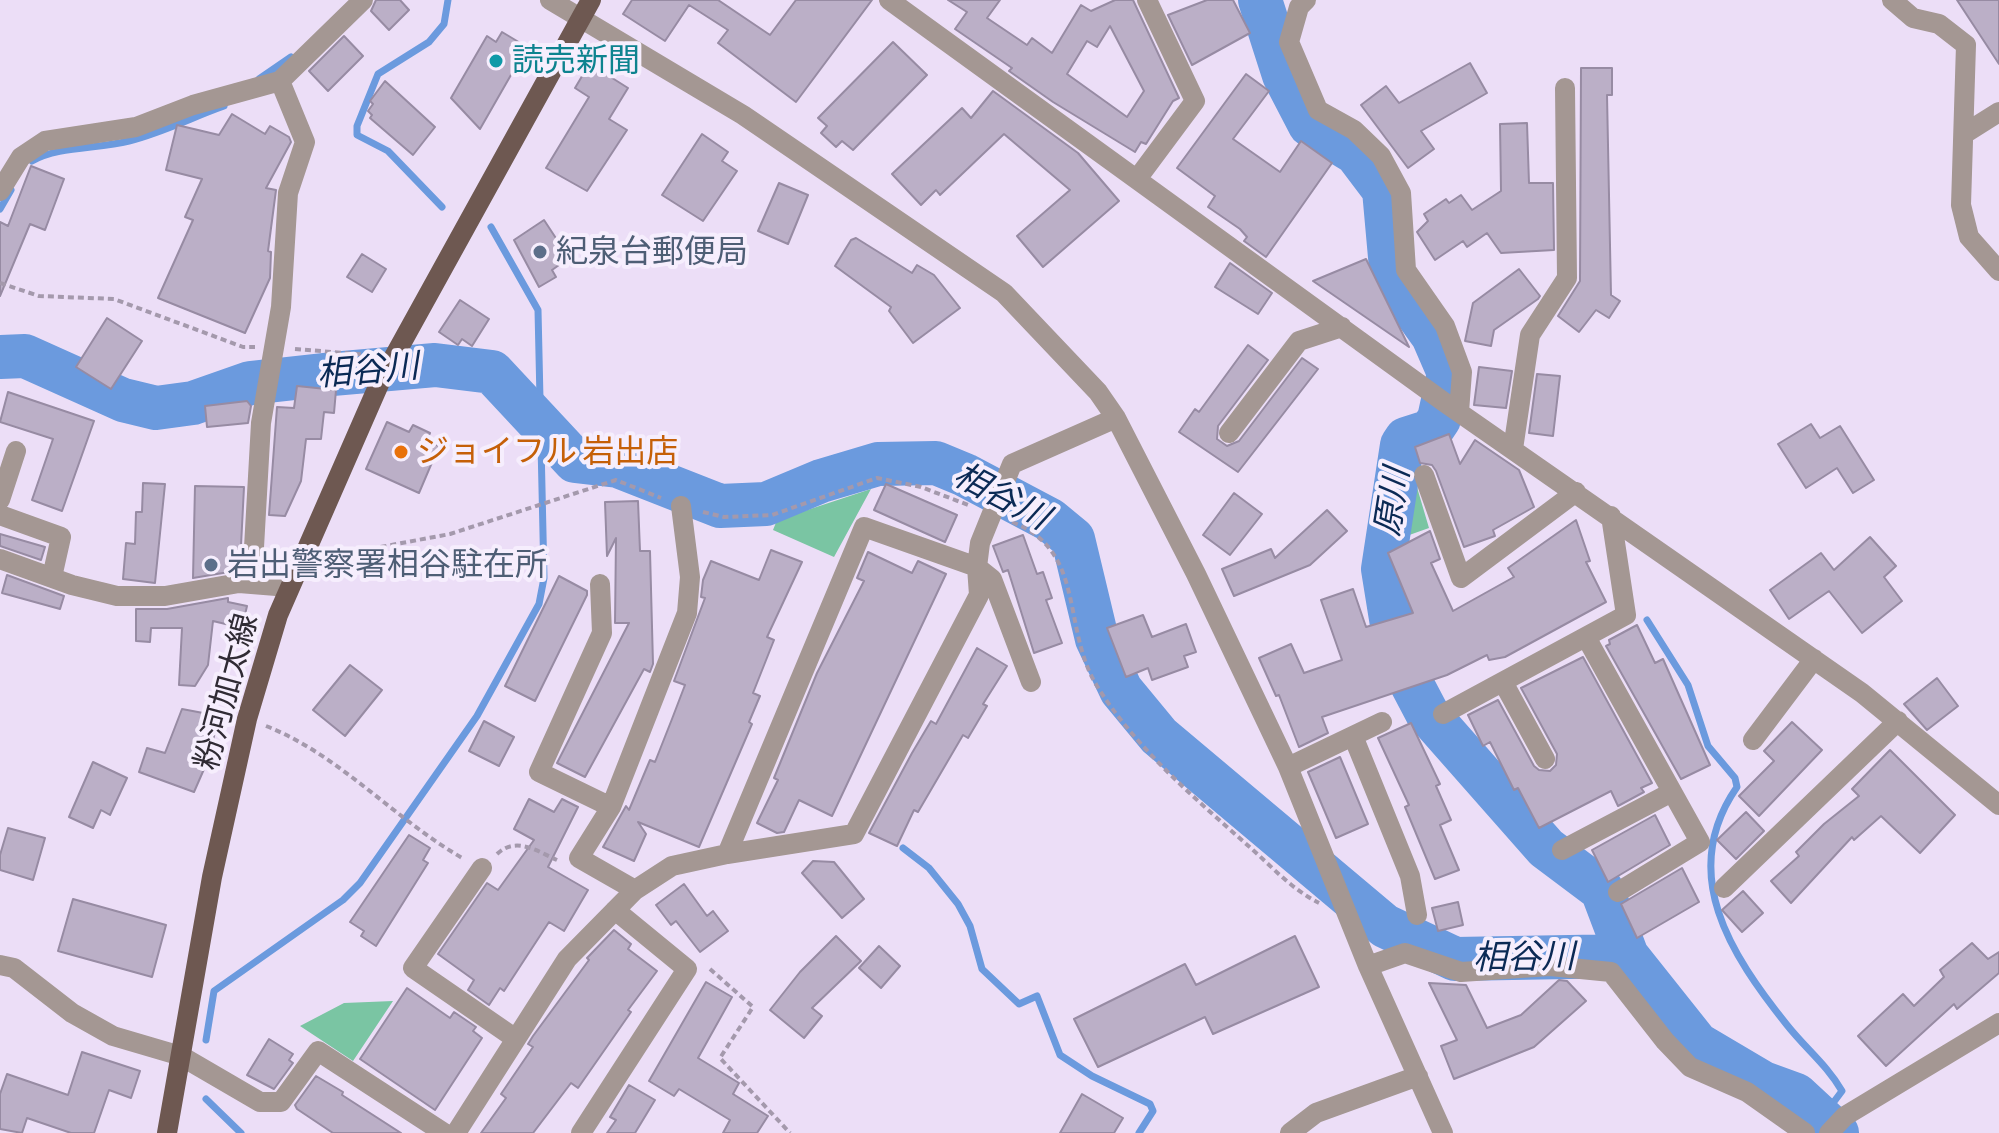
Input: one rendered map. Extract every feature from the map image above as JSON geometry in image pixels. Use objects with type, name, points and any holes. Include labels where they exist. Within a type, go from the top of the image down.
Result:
[{"type":"main road","name":"粉河加太線","points":[[167,1133],[212,877],[247,719],[268,644],[289,587],[380,382],[591,0]]},
{"type":"street","points":[[0,191],[21,157],[45,141],[136,127],[193,105],[280,81],[363,0]]},
{"type":"street","points":[[550,0],[743,115],[1004,293],[1098,392],[1116,418],[1288,767],[1368,966],[1443,1133]]},
{"type":"street","points":[[889,0],[1456,410],[1814,659],[1898,721],[1999,805]]},
{"type":"street","points":[[1137,179],[1195,101],[1147,0]]},
{"type":"street","points":[[1306,0],[1299,7],[1289,42],[1318,110],[1354,130],[1381,156],[1401,193],[1406,270],[1445,326],[1462,372],[1456,410]]},
{"type":"street","points":[[1892,0],[1913,18],[1939,24],[1966,45],[1961,205],[1969,237],[1999,271]]},
{"type":"street","points":[[252,583],[261,423],[281,307],[288,193],[305,142],[280,81]]},
{"type":"street","points":[[1513,449],[1530,335],[1567,278],[1565,88]]},
{"type":"street","points":[[1964,134],[1999,112]]},
{"type":"street","points":[[1229,433],[1299,341],[1342,327]]},
{"type":"street","points":[[456,1133],[567,959],[635,890],[672,866],[854,834],[979,595],[977,567],[980,543],[1012,464],[1116,418]]},
{"type":"street","points":[[0,500],[16,451]]},
{"type":"street","points":[[1424,475],[1461,578],[1576,492]]},
{"type":"street","points":[[635,890],[579,858],[611,807],[687,613],[690,577],[681,506]]},
{"type":"street","points":[[0,515],[61,537],[52,577]]},
{"type":"street","points":[[1443,714],[1626,615],[1611,516]]},
{"type":"street","points":[[727,854],[864,527],[977,567],[992,579],[1031,682]]},
{"type":"street","points":[[0,559],[117,596],[165,596],[252,583],[289,587]]},
{"type":"street","points":[[600,584],[602,633],[539,772],[611,807]]},
{"type":"street","points":[[1586,637],[1700,842],[1618,892]]},
{"type":"street","points":[[1753,740],[1814,659]]},
{"type":"street","points":[[1503,682],[1545,759]]},
{"type":"street","points":[[1724,888],[1898,721]]},
{"type":"street","points":[[1288,767],[1382,722]]},
{"type":"street","points":[[1353,736],[1410,876],[1417,915]]},
{"type":"street","points":[[1562,850],[1672,792]]},
{"type":"street","points":[[482,868],[413,968],[516,1039]]},
{"type":"street","points":[[581,1133],[687,969],[615,910]]},
{"type":"street","points":[[1368,966],[1405,953],[1461,972],[1550,966],[1611,972],[1665,1041],[1690,1067],[1747,1092],[1805,1133]]},
{"type":"street","points":[[0,965],[14,968],[72,1013],[113,1036],[181,1056],[260,1102],[281,1102],[318,1051],[444,1133]]},
{"type":"street","points":[[1829,1133],[1845,1116],[1998,1026]]},
{"type":"street","points":[[1290,1133],[1316,1113],[1418,1076]]},
{"type":"path","points":[[0,283],[39,296],[114,299],[230,342],[259,347]]},
{"type":"path","points":[[289,349],[395,354]]},
{"type":"path","points":[[321,548],[359,551],[450,534],[616,480],[681,506]]},
{"type":"path","points":[[247,719],[297,738],[407,822]]},
{"type":"green space","points":[[1411,467],[1429,528],[1398,539]]},
{"type":"green space","points":[[871,489],[834,557],[773,530],[777,520]]},
{"type":"green space","points":[[393,1001],[353,1061],[300,1026],[344,1003]]},
{"type":"building","points":[[376,0],[400,0],[409,10],[389,30],[371,11]]},
{"type":"building","points":[[632,0],[718,0],[770,35],[796,0],[872,0],[796,102],[718,43],[728,30],[689,5],[665,41],[623,14]]},
{"type":"building","points":[[948,0],[1000,0],[987,18],[1027,45],[1032,38],[1052,53],[1081,5],[1091,11],[1115,0],[1133,0],[1179,98],[1173,101],[1146,144],[1141,142],[1135,152],[1053,102],[1009,71],[1012,68],[955,29],[967,12]],"holes":[[[1110,26],[1144,91],[1127,117],[1067,74],[1087,41],[1097,47]]]},
{"type":"building","points":[[1207,0],[1233,0],[1250,33],[1192,65],[1168,15]]},
{"type":"building","points":[[1957,0],[1999,0],[1999,64]]},
{"type":"building","name":"読売新聞","points":[[502,32],[527,47],[480,129],[451,98],[487,36],[496,42]]},
{"type":"building","points":[[344,36],[363,56],[328,91],[309,71]]},
{"type":"building","points":[[893,42],[927,75],[853,150],[842,141],[836,147],[821,133],[827,126],[818,118]]},
{"type":"building","points":[[594,56],[614,69],[609,76],[628,88],[609,119],[627,130],[587,191],[546,168],[589,97],[575,88]]},
{"type":"building","points":[[1470,63],[1487,93],[1421,131],[1434,149],[1408,168],[1361,105],[1386,86],[1399,103]]},
{"type":"building","points":[[1581,68],[1612,68],[1612,95],[1607,95],[1611,295],[1620,301],[1609,318],[1596,310],[1579,332],[1558,316],[1580,281]]},
{"type":"building","points":[[1246,74],[1269,91],[1233,139],[1280,172],[1301,141],[1332,163],[1266,257],[1244,241],[1247,237],[1240,229],[1208,207],[1215,196],[1177,168]]},
{"type":"building","points":[[385,81],[435,127],[413,155],[370,118],[372,115],[368,111],[373,104],[370,101]]},
{"type":"building","points":[[993,91],[1078,153],[1119,201],[1043,267],[1017,236],[1070,190],[1004,134],[940,195],[936,190],[921,205],[892,174],[962,108],[971,118]]},
{"type":"building","points":[[232,114],[265,134],[270,126],[289,137],[291,142],[266,188],[276,190],[268,251],[271,252],[270,278],[245,333],[158,298],[193,220],[185,217],[202,179],[166,170],[177,125],[219,135]]},
{"type":"building","points":[[1527,123],[1529,183],[1553,183],[1554,250],[1501,253],[1487,233],[1467,247],[1463,241],[1435,260],[1417,232],[1428,221],[1424,214],[1446,199],[1449,203],[1461,195],[1472,210],[1501,191],[1500,124]]},
{"type":"building","points":[[702,134],[728,152],[722,161],[737,171],[703,221],[662,195]]},
{"type":"building","points":[[31,166],[64,179],[45,230],[30,224],[0,296],[0,222],[8,226]]},
{"type":"building","points":[[779,183],[808,195],[788,244],[758,231]]},
{"type":"building","points":[[544,220],[569,258],[552,270],[556,277],[539,287],[514,240]]},
{"type":"building","points":[[856,238],[912,273],[917,265],[934,275],[960,308],[913,343],[889,311],[891,307],[835,266],[851,240]]},
{"type":"building","points":[[362,254],[386,269],[372,292],[347,277]]},
{"type":"building","points":[[1366,259],[1409,347],[1313,281]]},
{"type":"building","points":[[1230,263],[1272,293],[1258,314],[1215,287]]},
{"type":"building","points":[[1519,269],[1540,296],[1538,299],[1494,330],[1491,346],[1465,341],[1473,303]]},
{"type":"building","points":[[460,300],[489,319],[472,346],[462,339],[458,345],[439,332]]},
{"type":"building","points":[[107,318],[142,341],[111,389],[76,367]]},
{"type":"building","points":[[1248,345],[1268,360],[1218,426],[1217,439],[1227,446],[1239,441],[1302,358],[1318,369],[1238,472],[1179,432],[1195,409],[1199,412]]},
{"type":"building","points":[[1479,367],[1512,371],[1506,408],[1474,405]]},
{"type":"building","points":[[1537,374],[1560,376],[1553,436],[1529,433]]},
{"type":"building","points":[[297,386],[336,390],[334,413],[324,412],[321,439],[306,439],[301,481],[285,516],[269,515],[277,407],[294,408]]},
{"type":"building","points":[[8,392],[94,421],[62,511],[32,500],[53,439],[0,422]]},
{"type":"building","points":[[247,401],[251,406],[248,423],[207,427],[205,406]]},
{"type":"building","points":[[387,422],[409,432],[413,425],[430,433],[427,440],[439,446],[419,493],[366,469]]},
{"type":"building","points":[[1811,424],[1820,438],[1840,426],[1874,480],[1853,493],[1837,468],[1806,488],[1778,444]]},
{"type":"building","points":[[1449,434],[1460,464],[1475,440],[1519,470],[1534,507],[1493,530],[1495,536],[1464,547],[1436,471],[1432,465],[1420,463],[1415,447]]},
{"type":"building","points":[[143,483],[165,484],[155,583],[123,579],[126,543],[135,544],[136,512],[142,512]]},
{"type":"building","points":[[886,484],[957,515],[945,542],[874,510]]},
{"type":"building","points":[[195,486],[244,487],[240,565],[229,565],[229,572],[193,578]]},
{"type":"building","points":[[1234,493],[1262,514],[1230,555],[1203,535]]},
{"type":"building","points":[[638,501],[640,551],[650,551],[653,664],[650,672],[644,669],[585,777],[557,763],[629,623],[615,623],[616,538],[607,556],[605,502]]},
{"type":"building","points":[[1327,510],[1347,531],[1310,565],[1234,596],[1222,569],[1271,549],[1275,558]]},
{"type":"building","points":[[1576,520],[1590,561],[1586,562],[1606,602],[1505,657],[1489,660],[1487,655],[1447,675],[1322,717],[1328,733],[1299,747],[1279,695],[1276,696],[1259,658],[1291,644],[1304,673],[1342,660],[1321,600],[1353,589],[1366,627],[1413,613],[1388,553],[1430,531],[1440,559],[1431,563],[1453,611],[1514,577],[1508,568]]},
{"type":"building","points":[[0,534],[45,547],[41,560],[0,546]]},
{"type":"building","points":[[1023,535],[1037,574],[1043,572],[1052,598],[1046,600],[1062,643],[1034,653],[1008,570],[1003,572],[993,546]]},
{"type":"building","points":[[1870,537],[1896,566],[1884,577],[1902,601],[1862,633],[1829,591],[1789,619],[1770,590],[1821,553],[1834,570]]},
{"type":"building","points":[[771,550],[802,562],[767,637],[774,640],[753,693],[760,696],[749,722],[752,724],[699,847],[638,822],[646,834],[634,861],[603,847],[626,806],[629,810],[650,760],[655,762],[685,685],[674,681],[705,598],[701,597],[703,580],[711,561],[759,580]]},
{"type":"building","points":[[868,552],[912,573],[918,561],[946,574],[832,816],[799,800],[784,832],[777,833],[757,823],[778,780],[774,778],[817,673],[864,581],[857,578]]},
{"type":"building","points":[[7,575],[64,596],[60,609],[2,593]]},
{"type":"building","points":[[559,576],[587,591],[587,595],[535,701],[505,686]]},
{"type":"building","points":[[228,598],[228,602],[247,606],[242,628],[213,621],[208,665],[195,686],[179,685],[182,628],[151,628],[150,642],[136,641],[136,609],[167,609]]},
{"type":"building","points":[[1143,615],[1152,637],[1186,624],[1196,652],[1184,656],[1188,667],[1152,680],[1148,668],[1126,677],[1107,628]]},
{"type":"building","points":[[1637,625],[1655,663],[1663,659],[1710,765],[1681,779],[1606,646],[1610,644],[1609,640]]},
{"type":"building","points":[[977,648],[1007,666],[983,704],[987,706],[968,738],[963,735],[918,812],[914,810],[897,846],[869,833],[912,753],[931,721],[936,724]]},
{"type":"building","points":[[1583,657],[1652,783],[1641,788],[1644,792],[1618,806],[1611,791],[1539,828],[1518,788],[1514,790],[1490,742],[1483,746],[1468,715],[1498,700],[1534,766],[1550,771],[1556,765],[1557,754],[1521,688]]},
{"type":"building","points":[[350,665],[382,690],[345,736],[313,710]]},
{"type":"building","points":[[1937,678],[1958,706],[1927,730],[1904,704]]},
{"type":"building","points":[[182,709],[219,716],[208,760],[194,792],[139,772],[147,748],[165,753]]},
{"type":"building","points":[[484,721],[514,737],[499,766],[469,751]]},
{"type":"building","points":[[1792,722],[1822,750],[1759,816],[1739,796],[1774,761],[1764,751]]},
{"type":"building","points":[[1411,723],[1440,784],[1436,786],[1451,820],[1440,825],[1459,870],[1435,879],[1405,807],[1409,805],[1378,738]]},
{"type":"building","points":[[1890,750],[1955,815],[1920,853],[1881,816],[1854,840],[1852,837],[1791,903],[1771,881],[1799,856],[1796,852],[1824,824],[1859,796],[1852,789]]},
{"type":"building","points":[[1340,757],[1368,824],[1336,838],[1308,772]]},
{"type":"building","points":[[93,762],[127,778],[110,815],[101,810],[93,828],[69,817]]},
{"type":"building","points":[[529,799],[554,812],[562,799],[578,807],[548,867],[588,890],[564,931],[549,922],[504,991],[500,988],[489,1005],[468,990],[474,980],[438,954],[487,883],[498,890],[534,840],[514,829]]},
{"type":"building","points":[[1746,812],[1764,831],[1736,859],[1717,840]]},
{"type":"building","points":[[1655,815],[1670,845],[1608,882],[1592,850]]},
{"type":"building","points":[[8,828],[45,838],[33,880],[0,870],[0,855]]},
{"type":"building","points":[[409,835],[430,848],[423,860],[428,863],[376,946],[361,936],[364,931],[350,922]]},
{"type":"building","points":[[813,861],[834,862],[864,899],[842,918],[802,873]]},
{"type":"building","points":[[1682,868],[1699,902],[1637,938],[1621,904]]},
{"type":"building","points":[[684,884],[707,916],[713,911],[728,931],[700,952],[676,921],[671,925],[656,905]]},
{"type":"building","points":[[1743,891],[1763,913],[1742,932],[1722,910]]},
{"type":"building","points":[[73,899],[166,925],[152,977],[58,951]]},
{"type":"building","points":[[1458,902],[1463,925],[1438,931],[1432,908]]},
{"type":"building","points":[[614,930],[631,944],[628,949],[657,971],[628,1010],[631,1012],[578,1088],[571,1083],[533,1133],[481,1133],[506,1098],[501,1094],[533,1047],[528,1044],[533,1036],[589,960],[587,958]]},
{"type":"building","points":[[836,936],[861,961],[812,1008],[822,1016],[804,1038],[770,1010],[800,972]]},
{"type":"building","points":[[1295,936],[1319,987],[1213,1034],[1205,1017],[1098,1067],[1074,1019],[1185,964],[1196,985]]},
{"type":"building","points":[[1972,943],[1988,959],[1999,952],[1999,973],[1957,1009],[1954,1004],[1886,1066],[1858,1036],[1903,994],[1914,1006],[1944,977],[1940,970]]},
{"type":"building","points":[[879,946],[900,966],[881,988],[859,968]]},
{"type":"building","points":[[1559,980],[1567,981],[1586,1001],[1534,1047],[1454,1079],[1441,1046],[1457,1040],[1429,983],[1466,985],[1487,1028],[1521,1015]]},
{"type":"building","points":[[706,982],[732,997],[698,1058],[739,1083],[733,1094],[768,1116],[757,1133],[723,1133],[730,1120],[679,1089],[674,1096],[649,1081]]},
{"type":"building","points":[[407,988],[450,1018],[454,1012],[476,1027],[473,1031],[482,1038],[435,1110],[360,1059]]},
{"type":"building","points":[[269,1039],[293,1054],[289,1060],[293,1063],[274,1089],[247,1075]]},
{"type":"building","points":[[82,1052],[140,1071],[131,1098],[109,1090],[94,1133],[71,1133],[27,1118],[22,1133],[0,1129],[0,1094],[7,1074],[68,1095]]},
{"type":"building","points":[[316,1076],[401,1133],[333,1133],[297,1109],[295,1105]]},
{"type":"building","points":[[629,1085],[655,1100],[635,1133],[607,1133],[616,1120],[610,1117]]},
{"type":"building","points":[[1082,1094],[1123,1118],[1114,1133],[1060,1133]]},
{"type":"waterway","points":[[442,207],[388,151],[357,135],[357,126],[378,74],[429,42],[444,24],[448,0]]},
{"type":"waterway","name":"原川","points":[[1260,0],[1284,75],[1310,125],[1356,153],[1384,190],[1392,279],[1433,336],[1449,373],[1439,419],[1431,431],[1406,439],[1402,445],[1383,569],[1397,656],[1427,713],[1546,848],[1602,890],[1627,956],[1697,1044],[1763,1083],[1796,1095],[1837,1133]]},
{"type":"waterway","points":[[259,79],[291,57]]},
{"type":"waterway","points":[[32,161],[66,150],[141,138],[224,106]]},
{"type":"waterway","points":[[0,209],[11,190]]},
{"type":"waterway","points":[[206,1040],[214,991],[343,900],[360,883],[477,716],[539,604],[544,578],[538,310],[491,227]]},
{"type":"waterway","name":"相谷川","points":[[0,357],[25,356],[123,400],[156,408],[193,403],[250,383],[332,374],[435,365],[492,372],[575,461],[618,466],[720,506],[766,504],[821,481],[878,464],[936,463],[1050,520],[1073,539],[1097,639],[1121,690],[1159,736],[1385,926],[1455,959],[1627,956]]},
{"type":"waterway","points":[[1647,620],[1688,685],[1708,746],[1735,778],[1737,787],[1720,819],[1712,851],[1712,882],[1718,912],[1731,942],[1766,998],[1842,1091],[1821,1119]]},
{"type":"waterway","points":[[903,848],[929,868],[958,904],[970,926],[982,969],[1019,1004],[1037,996],[1060,1055],[1092,1076],[1150,1104],[1153,1111],[1139,1133]]},
{"type":"waterway","points":[[206,1099],[241,1133]]},
{"type":"place","name":"読売新聞","points":[[496,61]]},
{"type":"place","name":"紀泉台郵便局","points":[[540,252]]},
{"type":"place","name":"ジョイフル 岩出店","points":[[401,452]]},
{"type":"place","name":"岩出警察署相谷駐在所","points":[[211,565]]}]
